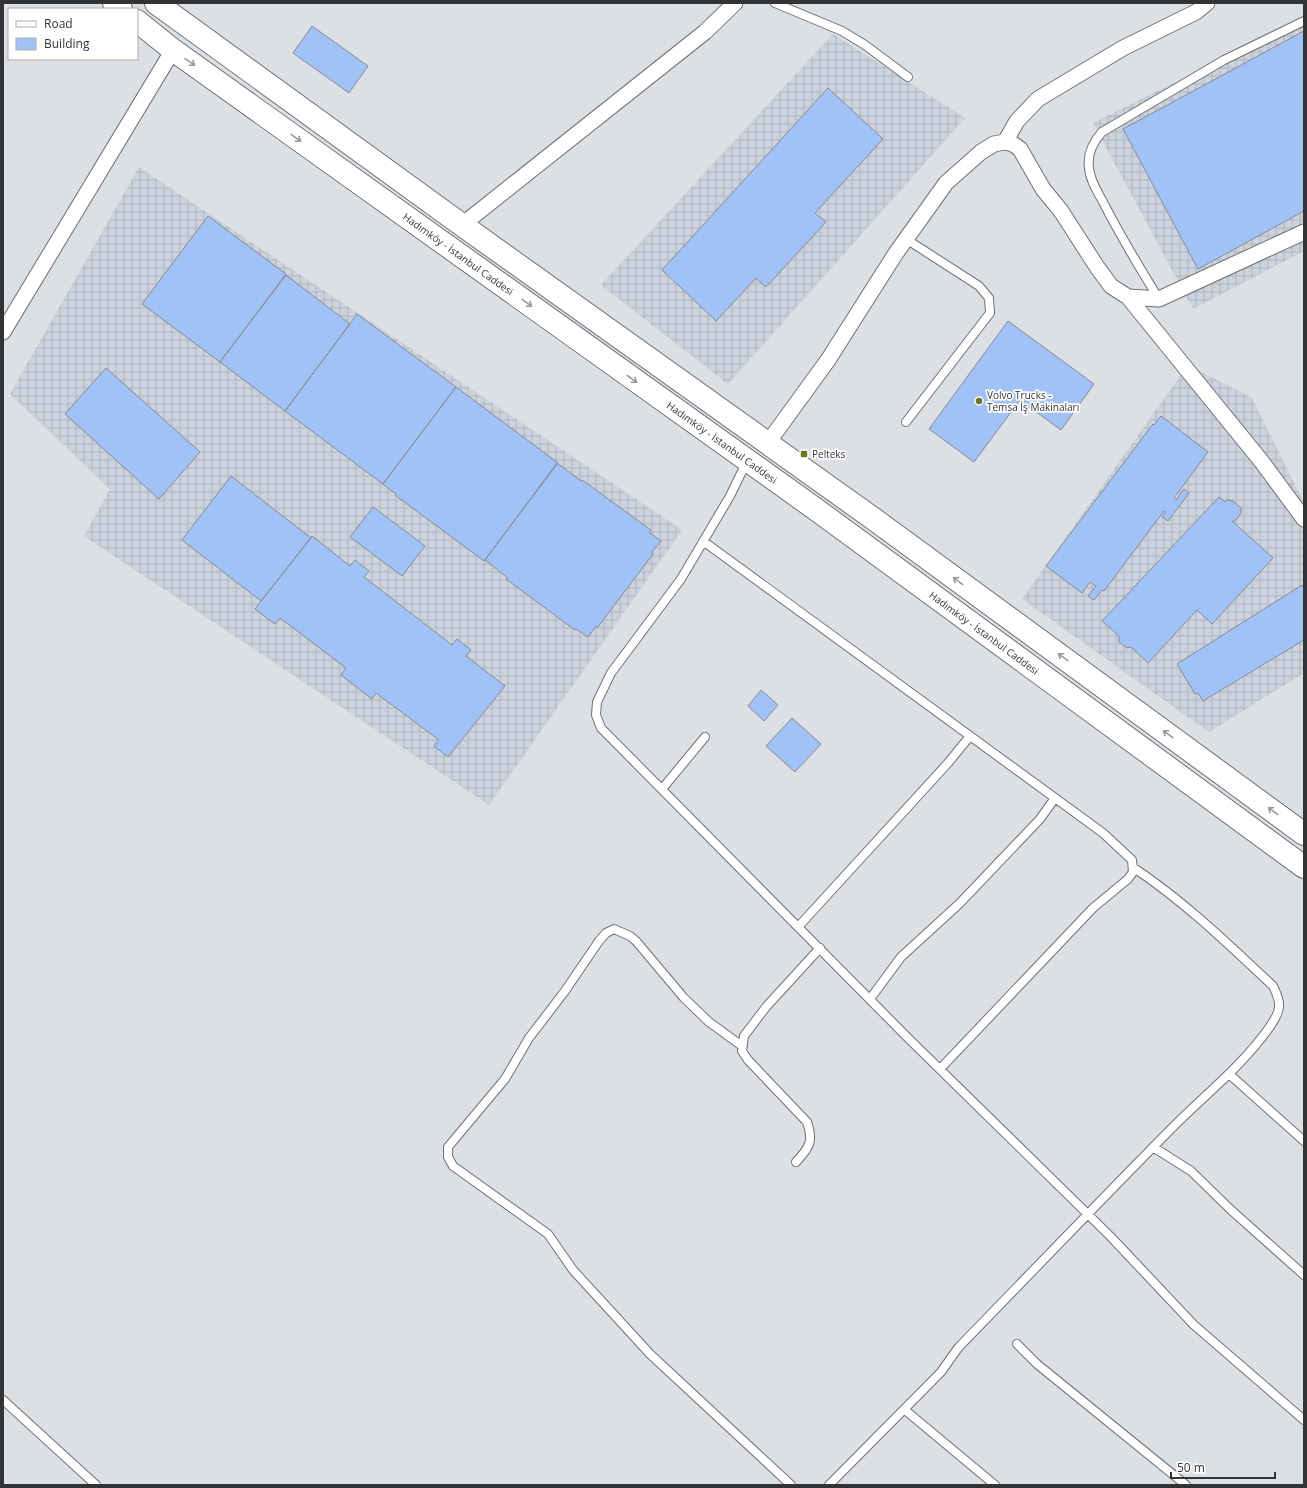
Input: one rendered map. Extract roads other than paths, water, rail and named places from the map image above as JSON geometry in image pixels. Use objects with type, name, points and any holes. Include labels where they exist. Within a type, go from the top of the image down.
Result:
[{"type":"main road","points":[[156,3],[462,225],[871,517],[1304,834]]},
{"type":"main road","name":"Hadımköy - İstanbul Caddesi","points":[[138,22],[173,50],[747,460],[1304,867]]},
{"type":"street","points":[[462,225],[705,32],[735,3]]},
{"type":"street","points":[[1005,142],[1017,121],[1038,99],[1123,48],[1196,12],[1207,3]]},
{"type":"street","points":[[3,332],[173,50]]},
{"type":"street","points":[[767,444],[828,360],[906,239],[946,183],[981,152],[994,144],[1005,142],[1013,144],[1020,149],[1043,189],[1061,211],[1111,286],[1128,297],[1262,462],[1304,519]]},
{"type":"street","points":[[1128,297],[1159,299],[1304,232]]},
{"type":"lane","points":[[775,3],[842,31],[865,44],[908,77]]},
{"type":"lane","points":[[1159,299],[1120,235],[1092,181],[1088,168],[1089,157],[1096,139],[1102,132],[1224,60],[1304,21]]},
{"type":"lane","points":[[906,239],[979,286],[989,298],[990,313],[906,422]]},
{"type":"lane","points":[[747,460],[730,496],[681,579],[612,672],[597,702],[598,721],[605,733],[616,741],[940,1070],[1087,1214],[1194,1325],[1304,1420]]},
{"type":"lane","points":[[703,541],[1103,833],[1129,856],[1134,868],[1154,881],[1199,917],[1273,986],[1280,1000],[1280,1007],[1272,1024],[1249,1053],[1229,1074],[1193,1106],[1087,1214],[958,1348],[941,1372],[905,1410],[829,1485]]},
{"type":"lane","points":[[798,927],[948,763],[970,736]]},
{"type":"lane","points":[[662,789],[705,737]]},
{"type":"lane","points":[[870,999],[901,957],[960,903],[1040,819],[1056,798]]},
{"type":"lane","points":[[940,1070],[1093,908],[1128,879],[1134,868]]},
{"type":"lane","points":[[791,1485],[650,1354],[573,1270],[548,1234],[454,1166],[448,1157],[448,1146],[505,1079],[529,1038],[565,991],[592,949],[606,933],[614,929],[633,938],[684,998],[709,1022],[742,1046],[748,1060],[807,1122],[811,1133],[811,1142],[805,1153],[796,1162]]},
{"type":"lane","points":[[742,1046],[744,1036],[766,1007],[820,948]]},
{"type":"lane","points":[[1229,1074],[1304,1141]]},
{"type":"lane","points":[[1153,1147],[1191,1171],[1231,1210],[1304,1275]]},
{"type":"lane","points":[[1017,1344],[1037,1364],[1186,1485]]},
{"type":"lane","points":[[3,1400],[96,1485]]},
{"type":"lane","points":[[905,1410],[995,1485]]},
{"type":"place","name":"Volvo Trucks - Temsa İş Makinaları","points":[[979,401]]},
{"type":"place","name":"Pelteks","points":[[804,454]]}]
